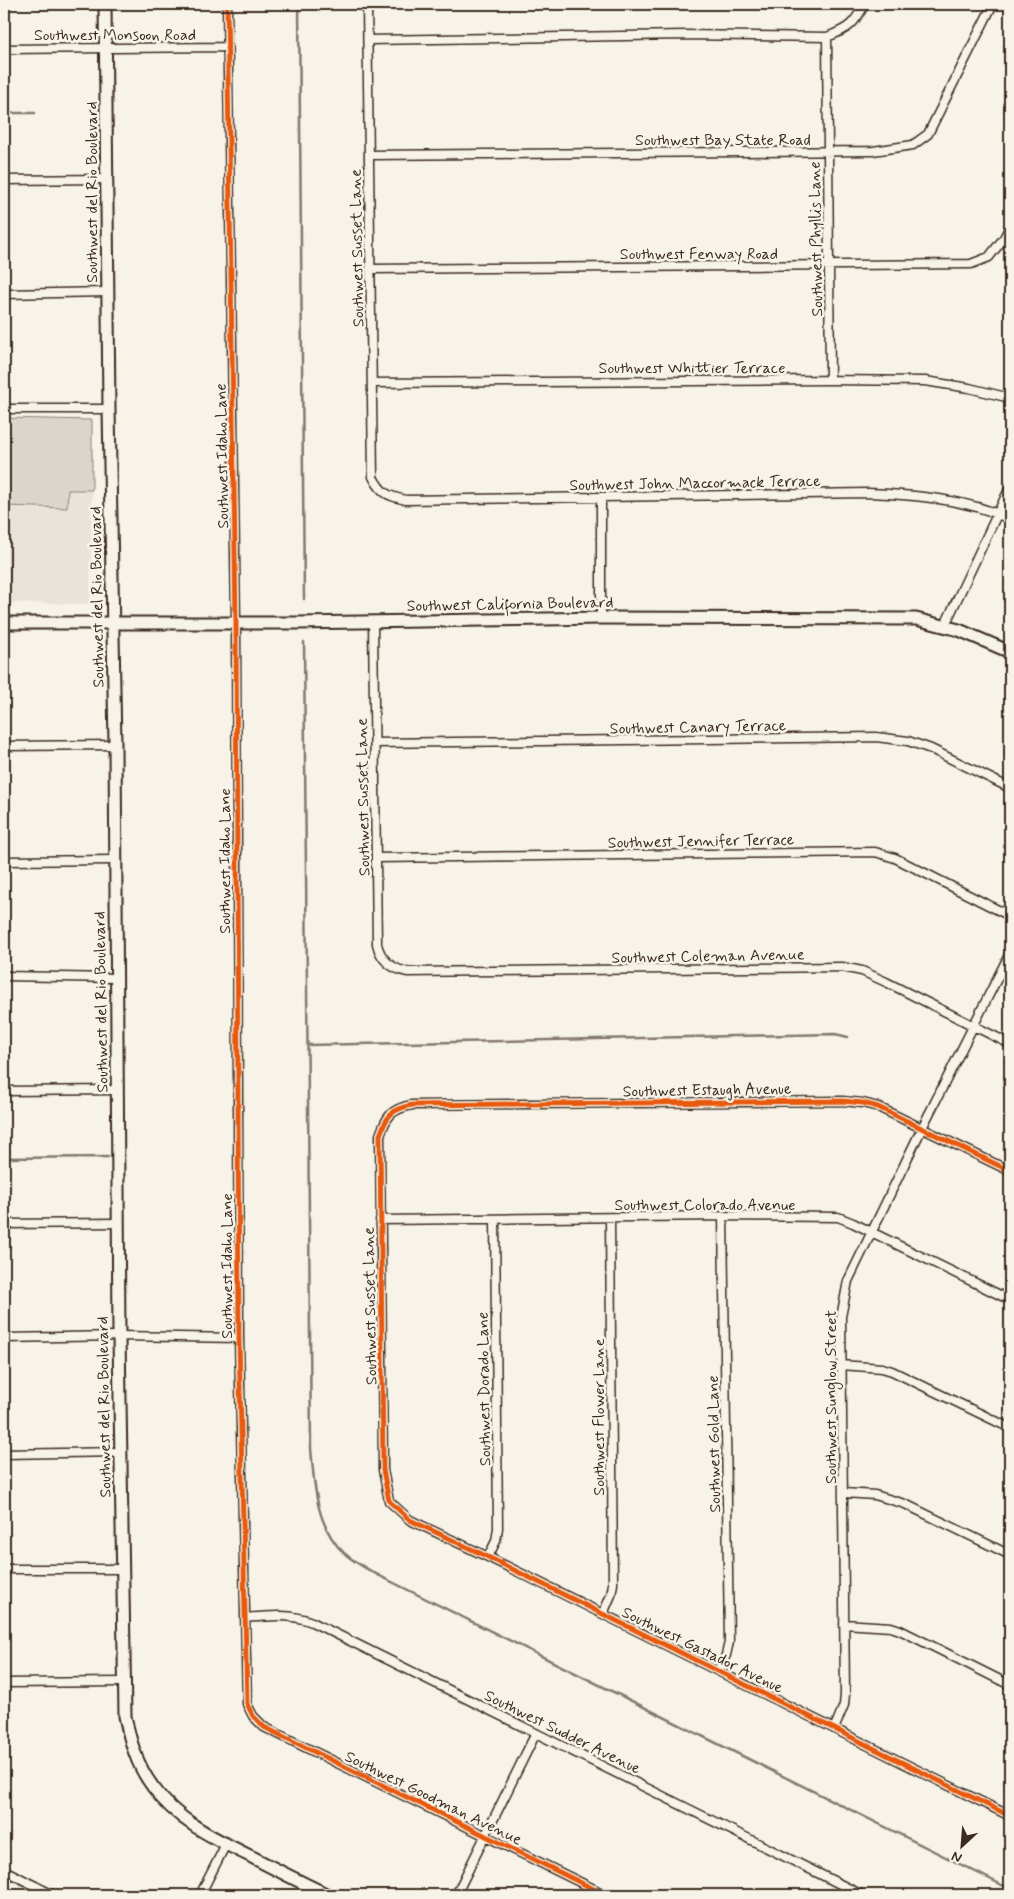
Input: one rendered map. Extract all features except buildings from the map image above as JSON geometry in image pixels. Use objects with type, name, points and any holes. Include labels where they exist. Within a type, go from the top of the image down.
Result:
[{"type":"street","name":"Southwest del Rio Boulevard","points":[[105,4],[115,745],[118,1336],[125,1716],[131,1742],[141,1767],[153,1787],[186,1821],[226,1844],[327,1895]]},
{"type":"street","name":"Southwest Idaho Lane","points":[[227,4],[236,622],[239,1338],[246,1696],[247,1704],[253,1716]]},
{"type":"street","name":"Southwest Susset Lane","points":[[367,4],[372,477],[380,490]]},
{"type":"street","points":[[368,40],[685,34],[827,37],[844,30],[854,22],[865,4]]},
{"type":"street","name":"Southwest Bay State Road","points":[[369,155],[828,152],[895,149],[913,145],[928,134],[993,4]]},
{"type":"street","name":"Southwest Phyllis Lane","points":[[827,37],[830,380]]},
{"type":"street","name":"Southwest Monsoon Road","points":[[4,49],[227,47]]},
{"type":"street","points":[[4,180],[106,179]]},
{"type":"street","name":"Southwest Fenway Road","points":[[370,269],[971,264],[989,257],[1004,238],[1010,226]]},
{"type":"street","points":[[4,294],[108,292]]},
{"type":"street","name":"Southwest Whittier Terrace","points":[[372,383],[925,381],[969,388],[1010,398]]},
{"type":"street","points":[[4,409],[109,409]]},
{"type":"street","points":[[945,625],[1010,486]]},
{"type":"street","name":"Southwest John Maccormack Terrace","points":[[380,490],[390,496],[406,500],[901,494],[949,501],[997,513],[1010,519]]},
{"type":"street","points":[[601,497],[601,618]]},
{"type":"street","name":"Southwest California Boulevard","points":[[4,623],[372,622],[601,618],[916,619],[945,625],[982,638],[1010,652]]},
{"type":"street","name":"Southwest Susset Lane","points":[[372,622],[377,944],[381,957],[391,966]]},
{"type":"street","name":"Southwest Canary Terrace","points":[[375,743],[876,737],[908,741],[931,749],[1010,788]]},
{"type":"street","points":[[4,746],[115,745]]},
{"type":"street","name":"Southwest Jennifer Terrace","points":[[377,858],[875,852],[895,858],[1010,916]]},
{"type":"street","points":[[4,861],[116,860]]},
{"type":"street","name":"Southwest Sunglow Street","points":[[835,1728],[844,1705],[845,1694],[841,1316],[848,1282],[922,1128],[1010,953]]},
{"type":"street","name":"Southwest Coleman Avenue","points":[[391,966],[408,972],[842,968],[862,971],[1010,1044]]},
{"type":"street","points":[[4,976],[115,978]]},
{"type":"street","points":[[4,1091],[118,1090]]},
{"type":"street","name":"Southwest Estaugh Avenue","points":[[390,1114],[400,1107],[412,1105],[842,1101],[878,1107],[1010,1172]]},
{"type":"street","name":"Southwest Susset Lane","points":[[389,1500],[383,1470],[380,1135],[384,1121],[390,1114]]},
{"type":"street","name":"Southwest Colorado Avenue","points":[[380,1220],[723,1216],[838,1217],[1010,1300]]},
{"type":"street","name":"Southwest Gold Lane","points":[[719,1670],[726,1655],[729,1642],[723,1216]]},
{"type":"street","name":"Southwest Flower Lane","points":[[603,1614],[611,1595],[613,1584],[610,1218]]},
{"type":"street","name":"Southwest Dorado Lane","points":[[488,1557],[496,1541],[498,1528],[495,1219]]},
{"type":"street","points":[[4,1224],[117,1223]]},
{"type":"street","points":[[4,1338],[118,1336],[239,1338]]},
{"type":"street","points":[[841,1365],[882,1368],[892,1371],[1010,1428]]},
{"type":"street","points":[[4,1454],[121,1452]]},
{"type":"street","points":[[844,1493],[875,1495],[905,1504],[1010,1555]]},
{"type":"street","name":"Southwest Gastador Avenue","points":[[389,1500],[410,1520],[719,1670],[1010,1816]]},
{"type":"street","points":[[4,1569],[122,1568]]},
{"type":"street","name":"Southwest Sudder Avenue","points":[[244,1618],[290,1616],[306,1619],[857,1894]]},
{"type":"street","points":[[844,1624],[891,1627],[900,1630],[1010,1685]]},
{"type":"street","points":[[4,1682],[123,1682]]},
{"type":"street","name":"Southwest Goodman Avenue","points":[[253,1716],[264,1727],[606,1895]]},
{"type":"street","points":[[456,1895],[536,1733]]},
{"type":"street","points":[[200,1895],[226,1844]]},
{"type":"street","points":[[4,1870],[51,1895]]},
{"type":"shaded area","points":[[4,418],[92,420],[92,490],[68,490],[67,508],[4,506]]},
{"type":"shaded area","points":[[68,490],[92,490],[90,604],[4,603],[4,506],[67,508]]},
{"type":"waterway","points":[[299,4],[304,599]]},
{"type":"waterway","points":[[4,113],[35,113]]},
{"type":"waterway","points":[[304,642],[311,1448],[315,1490],[327,1531],[344,1553],[380,1576],[1010,1889]]},
{"type":"waterway","points":[[308,1045],[835,1034],[848,1037]]},
{"type":"waterway","points":[[4,1158],[108,1157]]},
{"type":"cycle path","points":[[227,4],[236,622],[239,1338],[247,1704],[253,1716],[264,1727],[606,1895]]},
{"type":"cycle path","points":[[1010,1171],[878,1107],[842,1101],[412,1105],[391,1114],[385,1122],[380,1135],[383,1470],[389,1501],[410,1520],[1010,1816]]}]
